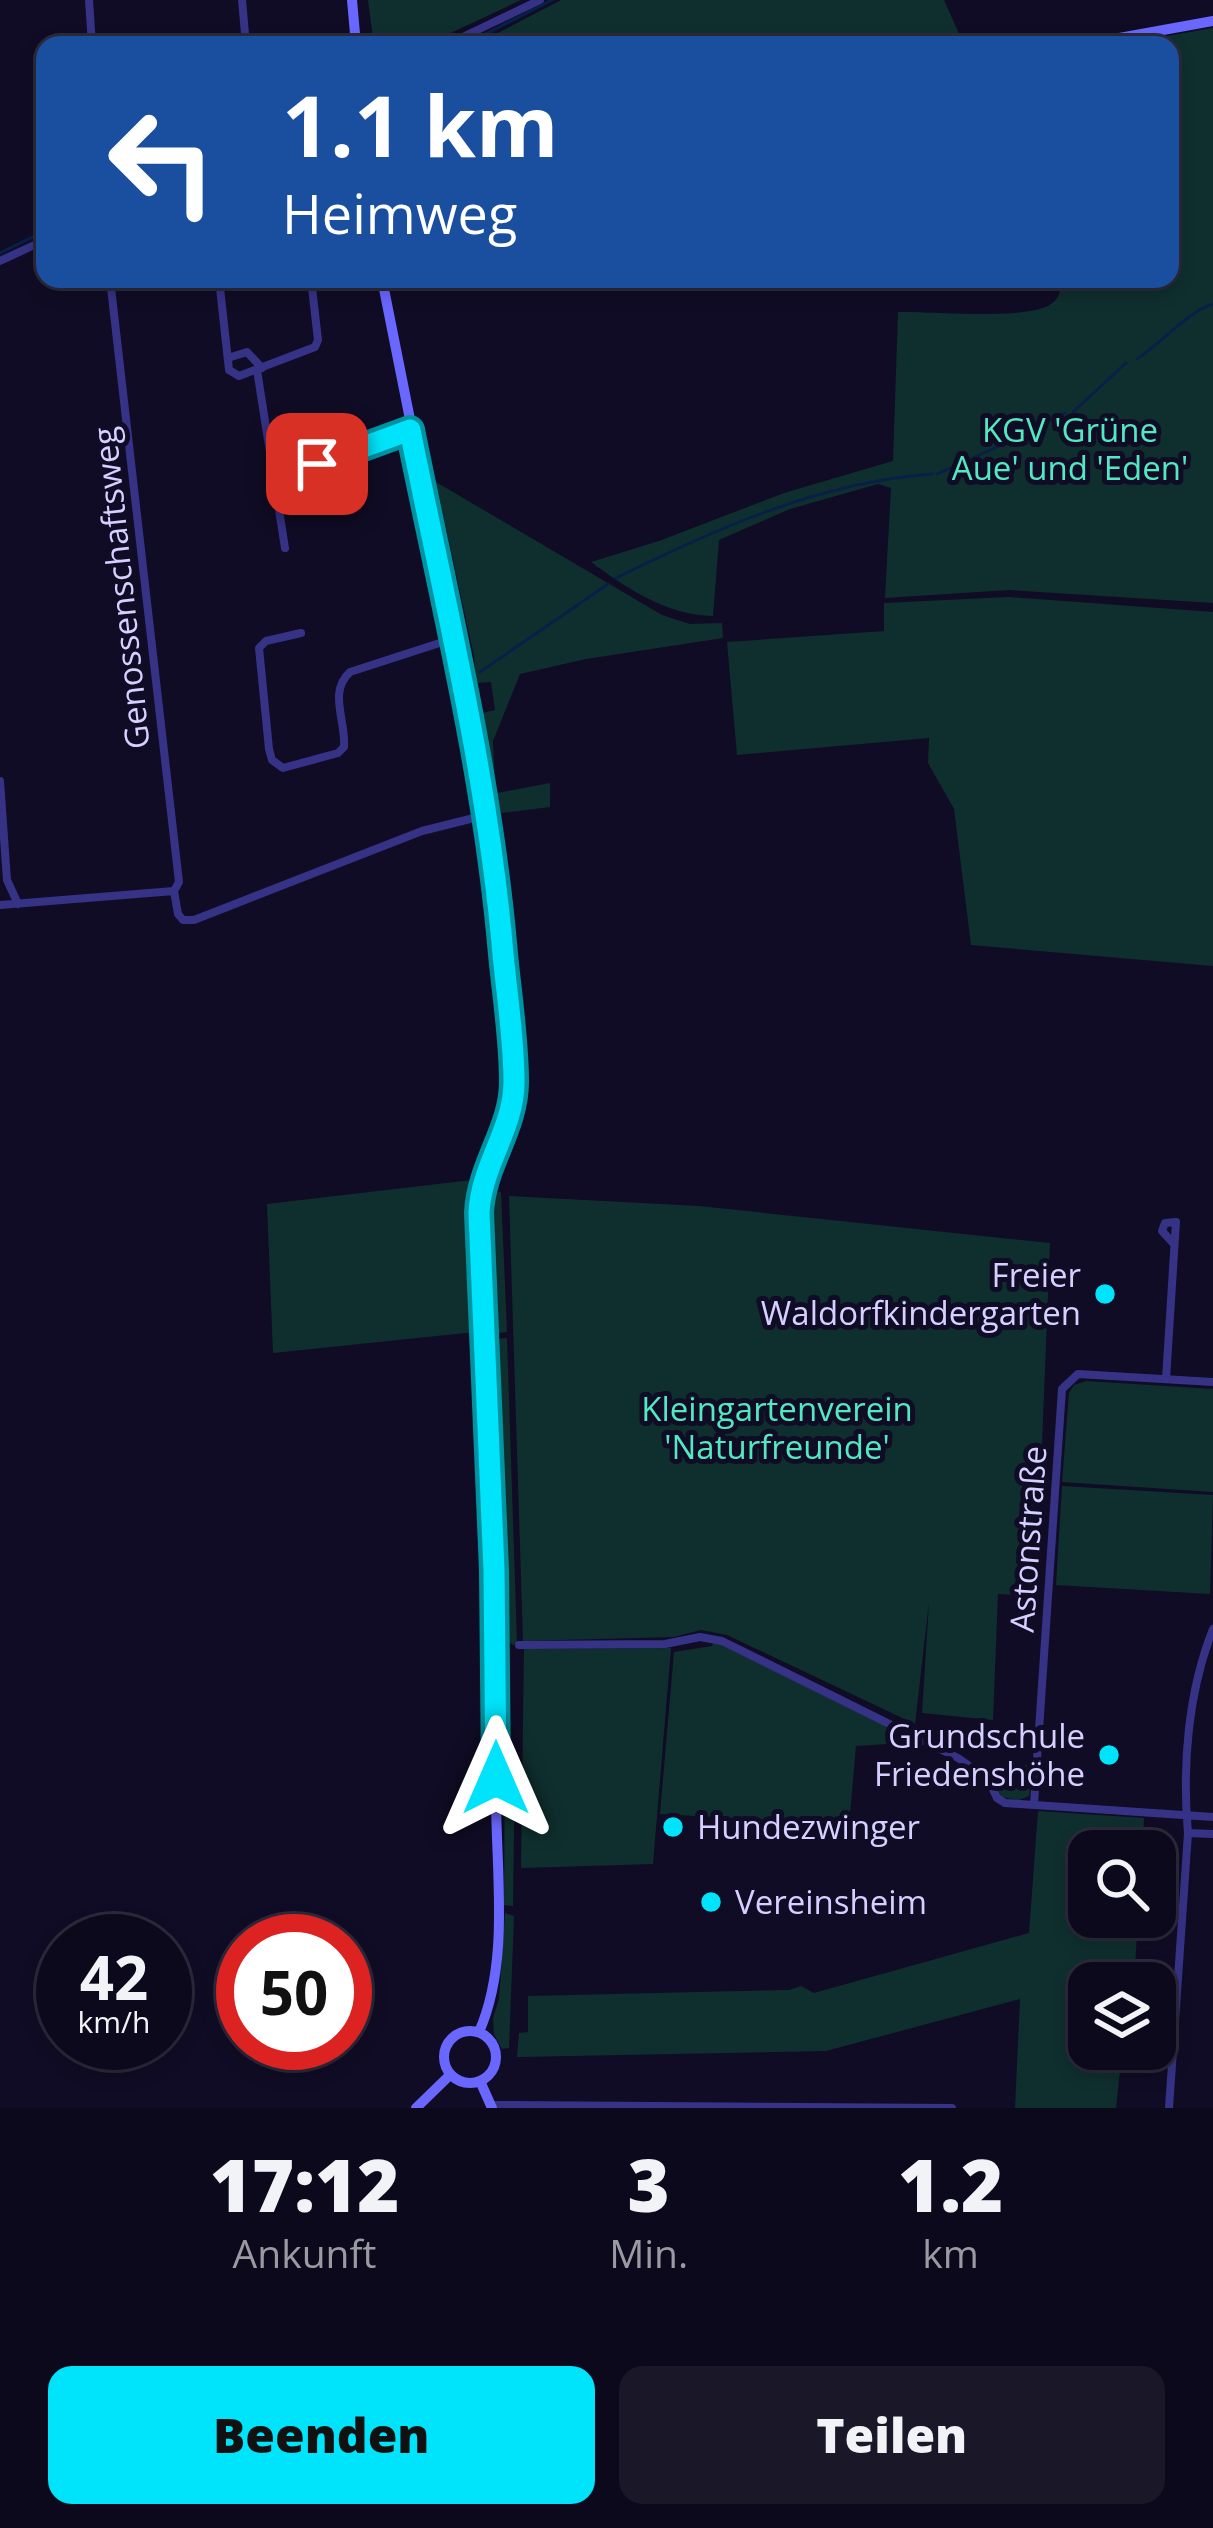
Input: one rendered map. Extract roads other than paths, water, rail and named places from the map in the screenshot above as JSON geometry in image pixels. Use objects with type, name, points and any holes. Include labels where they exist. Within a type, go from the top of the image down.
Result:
[{"type":"main road","points":[[352,0],[355,36]]},
{"type":"main road","points":[[1130,36],[1213,21]]},
{"type":"main road","points":[[384,288],[487,815],[514,1079],[507,1125],[483,1178],[479,1213],[495,1602],[496,1865],[494,1990],[479,2032]]},
{"type":"main road","points":[[462,2031],[479,2032],[491,2041],[496,2054],[493,2070],[480,2081],[464,2083],[450,2075],[443,2059],[448,2042],[462,2031]]},
{"type":"main road","points":[[416,2108],[450,2075]]},
{"type":"main road","points":[[480,2081],[491,2107]]},
{"type":"street","points":[[89,0],[91,36]]},
{"type":"street","points":[[242,0],[245,36]]},
{"type":"street","points":[[465,36],[540,0]]},
{"type":"street","points":[[0,261],[36,244]]},
{"type":"street","name":"Genossenschaftsweg","points":[[111,288],[179,882],[174,891]]},
{"type":"street","points":[[220,288],[229,370],[239,376],[315,347],[319,340],[311,288]]},
{"type":"street","points":[[228,358],[247,352],[255,356],[260,369],[285,548]]},
{"type":"street","points":[[275,480],[410,430]]},
{"type":"street","points":[[301,633],[266,641],[259,648],[269,748],[272,760],[283,768],[338,753],[344,747],[338,693],[340,681],[350,671],[452,639]]},
{"type":"street","points":[[0,781],[7,880],[17,904]]},
{"type":"street","points":[[0,905],[174,891],[178,914],[183,920],[194,920],[422,831],[487,815]]},
{"type":"street","points":[[1166,1379],[1174,1244]]},
{"type":"street","name":"Astonstraße","points":[[1034,1804],[1062,1389],[1078,1374],[1213,1382]]},
{"type":"street","points":[[1168,2108],[1196,1675],[1213,1628]]},
{"type":"street","points":[[519,1645],[665,1644],[700,1637],[722,1641],[958,1758],[988,1779],[1001,1801],[1213,1817]]},
{"type":"street","points":[[1188,1833],[1213,1834]]},
{"type":"street","points":[[491,2107],[952,2108]]},
{"type":"waterway","points":[[482,36],[552,0]]},
{"type":"waterway","points":[[0,253],[36,235]]},
{"type":"waterway","points":[[1137,359],[1193,314],[1213,304]]},
{"type":"waterway","points":[[1073,412],[1126,363]]},
{"type":"waterway","points":[[1009,442],[1065,413]]},
{"type":"waterway","points":[[937,474],[1004,444]]},
{"type":"waterway","points":[[616,578],[769,511],[849,487],[932,474]]},
{"type":"waterway","points":[[480,672],[608,584]]},
{"type":"place","name":"Freier Waldorfkindergarten","points":[[1105,1294]]},
{"type":"place","name":"Grundschule Friedenshöhe","points":[[1109,1755]]},
{"type":"place","name":"Hundezwinger","points":[[673,1827]]},
{"type":"place","name":"Vereinsheim","points":[[711,1902]]},
{"type":"park label","name":"KGV 'Grüne Aue' und 'Eden'","points":[[1070,449]]},
{"type":"park label","name":"Kleingartenverein 'Naturfreunde'","points":[[777,1428]]}]
